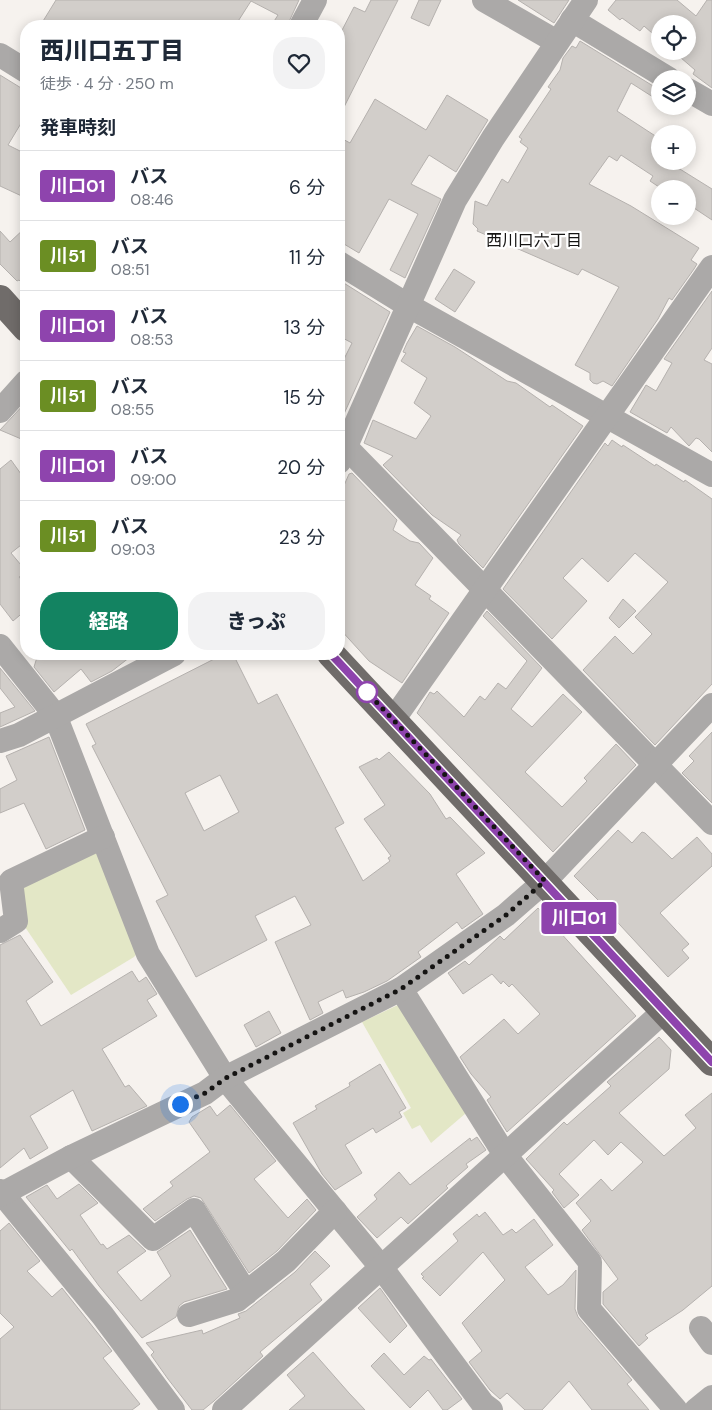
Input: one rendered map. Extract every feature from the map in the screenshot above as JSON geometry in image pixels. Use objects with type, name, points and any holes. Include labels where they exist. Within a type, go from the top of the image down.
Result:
[{"type":"main road","points":[[0,300],[20,322]]},
{"type":"main road","points":[[337,660],[545,881],[664,1011],[710,1056]]},
{"type":"street","points":[[304,20],[315,0]]},
{"type":"street","points":[[484,0],[557,42]]},
{"type":"street","points":[[345,448],[455,200],[586,0]]},
{"type":"street","points":[[572,20],[655,70]]},
{"type":"street","points":[[0,55],[20,67]]},
{"type":"street","points":[[696,95],[712,104]]},
{"type":"street","points":[[345,267],[408,306],[712,475]]},
{"type":"street","points":[[393,720],[712,267]]},
{"type":"street","points":[[0,411],[20,389]]},
{"type":"street","points":[[345,458],[486,590],[712,823]]},
{"type":"street","points":[[0,646],[55,714],[148,954],[226,1078],[382,1267],[482,1408]]},
{"type":"street","points":[[0,741],[19,735],[55,714],[162,660]]},
{"type":"street","points":[[173,1410],[103,1316],[1,1193],[71,1157],[205,1093],[226,1078],[401,989],[506,915],[545,881],[712,705]]},
{"type":"street","points":[[0,931],[16,921],[11,880],[103,837]]},
{"type":"street","points":[[401,989],[505,1155],[590,1262],[589,1309],[676,1410]]},
{"type":"street","points":[[224,1410],[664,1011]]},
{"type":"street","points":[[71,1157],[153,1239],[194,1210],[246,1293]]},
{"type":"street","points":[[189,1315],[237,1300],[286,1261],[335,1211]]},
{"type":"street","points":[[696,1410],[712,1397]]},
{"type":"green space","points":[[98,848],[139,951],[134,957],[71,995],[21,921],[17,889]]},
{"type":"green space","points":[[400,1004],[466,1113],[431,1143],[420,1125],[412,1129],[403,1113],[411,1108],[362,1022]]},
{"type":"building","points":[[56,0],[299,0],[290,20],[275,20],[278,15],[251,1],[239,20],[44,20]]},
{"type":"building","points":[[371,0],[398,0],[345,105],[345,24],[354,7],[365,12]]},
{"type":"building","points":[[419,0],[441,0],[429,26],[411,18]]},
{"type":"building","points":[[518,0],[569,0],[554,23]]},
{"type":"building","points":[[616,0],[677,0],[695,15],[651,15],[651,32],[644,26],[640,31],[622,18],[620,20],[608,10]]},
{"type":"building","points":[[707,0],[712,0],[712,88],[696,76],[695,70],[683,60],[696,60],[696,16]]},
{"type":"building","points":[[580,41],[651,85],[651,96],[631,83],[617,111],[651,133],[651,170],[681,170],[712,189],[712,220],[696,209],[696,180],[651,180],[651,182],[650,181],[653,176],[621,155],[617,161],[609,156],[589,184],[651,218],[651,225],[662,225],[699,248],[691,260],[697,264],[694,269],[672,300],[669,298],[658,319],[612,386],[603,381],[597,384],[593,383],[590,380],[590,373],[575,365],[619,287],[582,269],[578,275],[477,231],[478,229],[473,224],[475,201],[487,206],[502,179],[508,183],[528,148],[520,142],[522,139],[519,137],[551,89],[548,87],[560,70],[563,58],[572,46],[576,48]]},
{"type":"building","points":[[0,75],[20,87],[20,125],[8,145],[20,151],[20,195],[0,186]]},
{"type":"building","points":[[447,95],[488,120],[456,172],[429,155],[411,184],[441,199],[405,278],[390,270],[418,214],[389,199],[359,253],[345,245],[345,140],[350,143],[375,99],[426,130]]},
{"type":"building","points":[[0,231],[10,242],[20,233],[20,281],[17,281],[0,264]]},
{"type":"building","points":[[454,269],[475,282],[455,312],[435,299]]},
{"type":"building","points":[[345,284],[390,312],[345,412],[345,357],[352,343],[345,339]]},
{"type":"building","points":[[712,291],[712,348],[704,360],[712,364],[712,452],[699,439],[696,438],[689,446],[671,427],[667,433],[630,412],[646,385],[656,391],[672,363],[664,359]]},
{"type":"building","points":[[417,326],[455,347],[507,381],[516,383],[550,407],[552,405],[583,426],[483,568],[459,544],[457,540],[461,535],[432,515],[383,465],[393,456],[364,443],[373,420],[416,439],[431,416],[414,403],[427,378],[401,361],[406,353],[403,352],[407,343]]},
{"type":"building","points":[[20,408],[20,438],[0,430]]},
{"type":"building","points":[[612,440],[684,482],[685,480],[712,499],[712,684],[655,745],[583,670],[615,636],[633,654],[652,634],[635,617],[668,582],[635,553],[608,582],[582,558],[563,578],[587,601],[552,639],[503,589],[605,443],[608,446]]},
{"type":"building","points":[[11,460],[20,473],[20,546],[11,553],[20,564],[20,615],[13,621],[0,604],[0,469]]},
{"type":"building","points":[[352,473],[397,520],[393,530],[410,541],[419,543],[433,558],[415,585],[431,596],[429,599],[449,613],[402,683],[369,661],[345,635],[345,483],[349,474]]},
{"type":"building","points":[[623,599],[636,611],[619,628],[609,618]]},
{"type":"building","points":[[487,611],[542,668],[511,709],[532,727],[563,694],[582,712],[525,772],[562,807],[587,781],[584,778],[616,744],[636,765],[553,852],[417,713],[430,692],[434,694],[437,691],[464,717],[480,696],[485,700],[498,683],[506,689],[527,661],[483,616]]},
{"type":"building","points":[[36,660],[126,660],[112,671],[91,682],[81,669],[54,692],[34,667]]},
{"type":"building","points":[[212,660],[236,660],[258,704],[277,694],[344,823],[335,828],[363,881],[390,861],[388,858],[391,856],[364,819],[385,805],[359,767],[377,758],[379,760],[389,752],[430,794],[446,819],[450,817],[485,853],[456,874],[483,914],[462,929],[457,922],[418,952],[421,957],[387,981],[346,998],[343,990],[318,1002],[323,1013],[310,1020],[275,942],[311,925],[295,896],[255,916],[267,940],[196,977],[156,901],[168,895],[92,746],[96,744],[86,724]],"holes":[[[220,775],[239,812],[204,831],[185,793]]]},
{"type":"building","points":[[0,668],[35,711],[0,727],[0,713],[15,707],[0,688]]},
{"type":"building","points":[[712,732],[712,803],[682,773],[694,761],[689,756]]},
{"type":"building","points":[[49,737],[85,830],[46,849],[24,803],[0,813],[0,789],[17,780],[6,756]]},
{"type":"building","points":[[618,830],[632,843],[642,832],[645,833],[672,859],[697,837],[712,854],[712,866],[660,913],[689,944],[682,950],[689,958],[668,977],[609,911],[574,876]]},
{"type":"building","points":[[538,908],[636,1016],[507,1132],[487,1100],[491,1097],[471,1074],[460,1057],[504,1019],[518,1034],[540,1014],[512,984],[509,987],[503,981],[501,984],[492,974],[463,994],[448,973],[465,961],[469,965],[500,936],[504,940]]},
{"type":"building","points":[[20,935],[53,982],[26,1001],[41,1026],[132,971],[139,982],[146,977],[157,994],[147,1000],[157,1016],[102,1049],[125,1087],[129,1085],[147,1106],[92,1131],[73,1090],[30,1116],[48,1148],[30,1159],[24,1148],[0,1168],[0,945]]},
{"type":"building","points":[[269,1011],[281,1033],[256,1047],[244,1025]]},
{"type":"building","points":[[659,1037],[671,1050],[669,1069],[619,1113],[664,1156],[696,1128],[685,1115],[712,1093],[712,1286],[683,1310],[645,1335],[648,1338],[639,1346],[603,1304],[603,1292],[618,1279],[582,1230],[591,1221],[576,1203],[601,1179],[612,1191],[643,1162],[621,1142],[608,1155],[594,1140],[559,1174],[579,1195],[564,1208],[552,1192],[554,1190],[526,1159],[564,1122],[567,1125],[611,1086],[607,1082]]},
{"type":"building","points":[[380,1064],[406,1108],[399,1112],[402,1117],[376,1133],[373,1128],[345,1145],[362,1173],[335,1190],[322,1174],[293,1123],[317,1109],[315,1106],[350,1086],[349,1083]]},
{"type":"building","points":[[230,1105],[276,1161],[254,1179],[288,1218],[307,1199],[316,1210],[277,1251],[249,1273],[201,1198],[194,1196],[187,1199],[155,1221],[143,1209],[173,1186],[170,1182],[210,1152],[189,1122],[192,1117],[210,1106],[217,1116]]},
{"type":"building","points":[[477,1137],[486,1150],[466,1164],[468,1167],[446,1186],[448,1188],[408,1224],[401,1217],[377,1238],[357,1217],[377,1199],[374,1195],[399,1172],[410,1185],[470,1138],[471,1141]]},
{"type":"building","points":[[79,1184],[98,1203],[80,1215],[101,1245],[103,1244],[107,1249],[129,1235],[146,1251],[117,1272],[141,1301],[171,1276],[157,1252],[190,1230],[227,1289],[184,1302],[179,1306],[176,1317],[142,1338],[99,1286],[72,1249],[70,1251],[26,1197],[47,1185],[57,1199]]},
{"type":"building","points":[[485,1212],[503,1235],[512,1229],[516,1233],[534,1219],[553,1245],[525,1267],[548,1295],[563,1285],[576,1270],[575,1309],[578,1317],[632,1380],[627,1384],[649,1410],[592,1410],[569,1381],[542,1410],[525,1410],[507,1393],[500,1399],[490,1390],[469,1362],[482,1351],[462,1323],[505,1280],[483,1252],[440,1296],[422,1278],[424,1277],[421,1274],[458,1241],[453,1234],[477,1214],[479,1217]]},
{"type":"building","points":[[9,1223],[40,1261],[27,1271],[52,1297],[62,1288],[112,1351],[103,1358],[140,1404],[132,1410],[0,1410],[0,1339],[14,1327],[0,1313],[0,1231]]},
{"type":"building","points":[[315,1251],[330,1266],[310,1284],[322,1300],[260,1352],[263,1356],[214,1401],[203,1410],[192,1410],[151,1355],[154,1352],[146,1343],[202,1330],[203,1334],[240,1318],[238,1314],[246,1311],[295,1272]]},
{"type":"building","points":[[380,1288],[407,1326],[390,1343],[358,1308]]},
{"type":"building","points":[[313,1352],[365,1410],[289,1410],[305,1396],[287,1375]]},
{"type":"building","points":[[384,1353],[404,1375],[424,1356],[429,1360],[431,1359],[462,1399],[447,1410],[443,1410],[428,1390],[410,1408],[371,1366]]},
{"type":"bus line","name":"川口01","points":[[337,660],[712,1062]]},
{"type":"district","name":"西川口六丁目","points":[[534,240]]},
{"type":"route","points":[[180,1104],[205,1093],[226,1078],[401,989],[506,915],[545,881],[367,692]]}]
